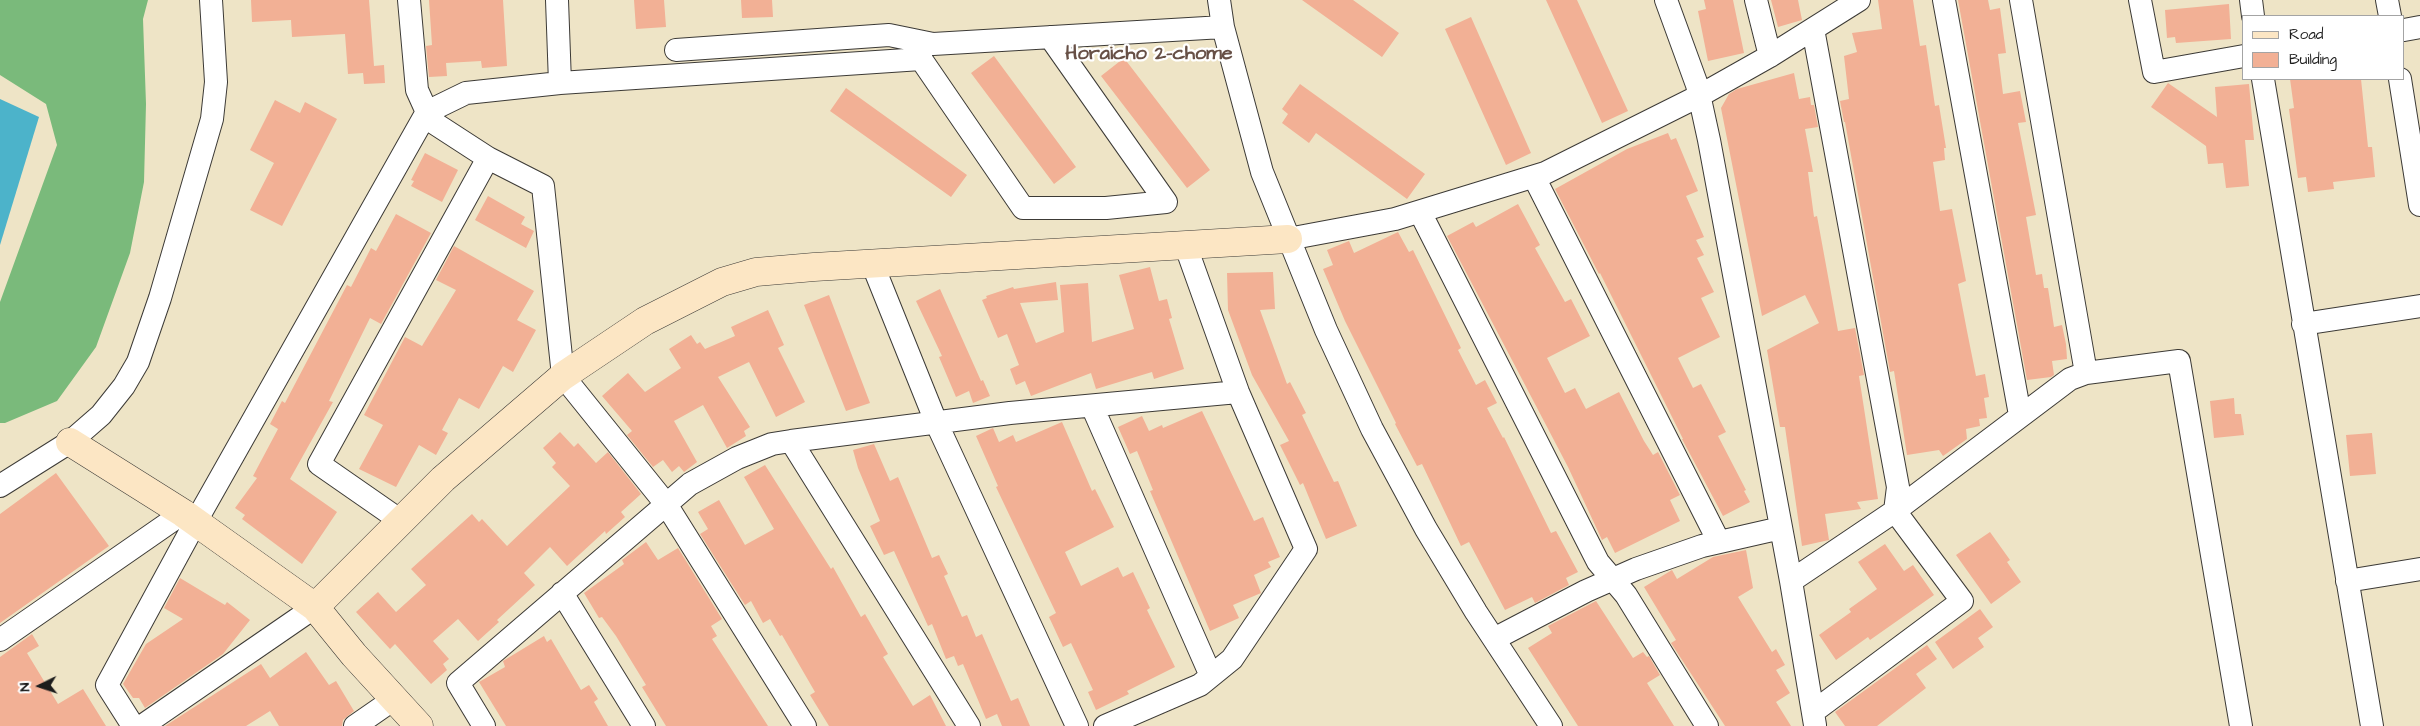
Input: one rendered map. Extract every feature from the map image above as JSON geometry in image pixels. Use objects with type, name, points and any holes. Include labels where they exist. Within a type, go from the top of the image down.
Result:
[{"type":"street","points":[[0,486],[70,442],[101,414],[124,386],[138,362],[160,298],[212,119],[216,82],[211,0]]},
{"type":"street","points":[[410,0],[417,90],[431,121],[488,158],[543,186],[563,376],[666,504],[805,726]]},
{"type":"street","points":[[557,0],[560,83]]},
{"type":"street","points":[[1219,0],[1223,27],[1262,172],[1326,330],[1372,429],[1426,529],[1494,640],[1551,726]]},
{"type":"street","points":[[1666,0],[1700,96],[1791,581],[1814,719],[1962,601],[1895,511],[1898,487],[1813,29]]},
{"type":"street","points":[[1756,0],[1770,56]]},
{"type":"street","points":[[142,726],[315,607],[443,479],[563,376],[645,321],[722,282],[756,272],[872,263],[1288,239],[1395,219],[1534,177],[1700,96],[1770,56],[1859,0]]},
{"type":"street","points":[[1944,0],[2020,415]]},
{"type":"street","points":[[2021,0],[2086,373]]},
{"type":"street","points":[[2140,0],[2154,72],[2242,56]]},
{"type":"street","points":[[2251,0],[2253,15]]},
{"type":"street","points":[[2387,0],[2390,15]]},
{"type":"street","points":[[134,726],[107,685],[189,518],[427,112],[466,93],[921,50],[933,44],[1223,27]]},
{"type":"street","points":[[2405,30],[2420,27]]},
{"type":"street","points":[[676,50],[889,35],[921,50],[1022,208],[1106,208],[1166,202],[1050,37]]},
{"type":"street","points":[[2263,80],[2372,726]]},
{"type":"street","points":[[2400,80],[2420,205]]},
{"type":"street","points":[[401,521],[319,464],[488,158]]},
{"type":"street","points":[[1534,177],[1719,542]]},
{"type":"street","points":[[1420,212],[1598,562],[1626,595],[1707,726]]},
{"type":"street","points":[[1105,726],[1200,685],[1232,659],[1306,549],[1238,392],[1185,244]]},
{"type":"street","points":[[872,263],[936,422],[1077,726]]},
{"type":"street","points":[[2303,324],[2420,306]]},
{"type":"street","points":[[1791,581],[1895,511],[2070,379],[2086,373],[2179,361],[2241,726]]},
{"type":"street","points":[[484,726],[458,683],[690,484],[737,458],[772,444],[790,441],[936,422],[1238,392]]},
{"type":"street","points":[[1092,406],[1212,676]]},
{"type":"street","points":[[790,441],[969,726]]},
{"type":"street","points":[[70,442],[189,518],[315,607],[354,655],[419,726]]},
{"type":"street","points":[[0,640],[189,518]]},
{"type":"street","points":[[1494,640],[1614,579],[1702,546],[1781,528]]},
{"type":"street","points":[[2347,581],[2420,569]]},
{"type":"street","points":[[562,593],[644,726]]},
{"type":"street","points":[[355,726],[394,700]]},
{"type":"green space","points":[[0,0],[148,0],[143,19],[146,104],[144,182],[130,253],[96,347],[57,401],[5,423],[0,423],[0,302],[57,145],[46,104],[0,75]]},
{"type":"water","points":[[0,99],[39,117],[0,245]]},
{"type":"building","points":[[251,0],[369,0],[374,66],[384,65],[385,83],[364,84],[363,73],[348,74],[345,34],[292,37],[291,20],[252,22]]},
{"type":"building","points":[[429,0],[503,0],[507,66],[482,68],[481,61],[446,63],[447,76],[429,77],[426,46],[432,45]]},
{"type":"building","points":[[634,0],[664,0],[666,27],[636,29]]},
{"type":"building","points":[[741,0],[772,0],[773,17],[742,18]]},
{"type":"building","points":[[1302,0],[1353,0],[1399,33],[1382,57]]},
{"type":"building","points":[[1546,0],[1577,0],[1628,111],[1602,123]]},
{"type":"building","points":[[1704,0],[1733,0],[1744,53],[1708,61],[1698,11],[1706,9]]},
{"type":"building","points":[[1771,0],[1798,0],[1802,20],[1778,27]]},
{"type":"building","points":[[1878,0],[1913,0],[1920,46],[1926,45],[1935,106],[1939,105],[1946,148],[1944,148],[1945,160],[1933,162],[1940,211],[1952,209],[1966,281],[1958,284],[1967,331],[1976,376],[1985,374],[1989,397],[1984,398],[1987,418],[1979,419],[1980,426],[1966,429],[1967,439],[1943,456],[1939,450],[1907,455],[1894,371],[1890,372],[1840,101],[1849,99],[1844,56],[1857,52],[1852,33],[1882,29]]},
{"type":"building","points":[[1958,0],[1988,0],[1990,10],[2000,8],[2006,53],[1998,54],[2003,94],[2020,91],[2026,122],[2018,123],[2036,215],[2026,217],[2036,275],[2042,274],[2044,288],[2048,288],[2054,327],[2062,325],[2066,344],[2067,359],[2052,361],[2054,375],[2051,377],[2027,380]]},
{"type":"building","points":[[2229,4],[2231,39],[2176,43],[2175,37],[2167,38],[2165,10]]},
{"type":"building","points":[[1471,17],[1531,153],[1506,165],[1445,29]]},
{"type":"building","points":[[994,56],[1076,167],[1054,184],[971,73]]},
{"type":"building","points":[[1124,58],[1210,170],[1187,188],[1101,76]]},
{"type":"building","points":[[1794,73],[1799,99],[1810,97],[1811,105],[1814,105],[1818,127],[1805,129],[1813,172],[1808,172],[1814,217],[1817,216],[1838,331],[1855,328],[1864,375],[1859,376],[1878,499],[1857,502],[1861,509],[1825,514],[1829,540],[1802,546],[1785,427],[1780,427],[1767,350],[1819,323],[1805,295],[1762,316],[1721,108],[1729,94],[1737,89]]},
{"type":"building","points":[[2290,80],[2361,80],[2368,147],[2372,147],[2375,177],[2333,182],[2334,189],[2308,192],[2306,177],[2298,178],[2289,109],[2294,108]]},
{"type":"building","points":[[2168,83],[2217,117],[2215,87],[2249,84],[2254,140],[2245,140],[2249,186],[2226,188],[2223,163],[2208,164],[2206,146],[2151,107]]},
{"type":"building","points":[[1300,84],[1425,174],[1407,199],[1316,133],[1309,143],[1282,123],[1288,114],[1282,109]]},
{"type":"building","points":[[846,88],[967,175],[951,197],[830,111]]},
{"type":"building","points":[[275,100],[300,113],[305,102],[337,119],[282,226],[250,210],[274,163],[250,150]]},
{"type":"building","points":[[1668,133],[1671,140],[1676,138],[1698,191],[1686,196],[1704,237],[1696,240],[1704,255],[1697,258],[1714,292],[1701,298],[1720,337],[1678,358],[1693,388],[1701,384],[1726,432],[1718,436],[1746,490],[1744,491],[1750,502],[1723,516],[1682,439],[1600,273],[1555,189],[1627,149]]},
{"type":"building","points":[[425,153],[458,170],[442,202],[411,186],[414,181],[411,180]]},
{"type":"building","points":[[488,196],[525,217],[521,224],[534,231],[526,248],[475,220]]},
{"type":"building","points":[[1518,204],[1540,245],[1535,248],[1565,302],[1571,299],[1590,336],[1547,358],[1565,393],[1575,388],[1586,409],[1619,392],[1644,441],[1653,455],[1658,452],[1680,495],[1670,500],[1680,521],[1615,553],[1607,537],[1602,540],[1568,467],[1447,236],[1473,222],[1476,227]]},
{"type":"building","points":[[396,214],[431,233],[381,324],[370,318],[329,401],[333,402],[290,479],[337,512],[302,564],[242,519],[245,515],[235,508],[257,478],[253,476],[278,429],[270,424],[282,401],[285,403],[347,285],[351,287],[371,248],[376,251]]},
{"type":"building","points":[[1398,232],[1409,252],[1413,250],[1461,348],[1458,350],[1476,385],[1485,380],[1497,403],[1487,408],[1504,437],[1551,533],[1556,531],[1578,572],[1566,578],[1569,585],[1535,603],[1532,597],[1505,610],[1469,542],[1461,546],[1422,464],[1417,466],[1395,424],[1345,321],[1323,269],[1333,265],[1327,250],[1349,241],[1354,253]]},
{"type":"building","points":[[454,246],[534,291],[517,320],[536,330],[513,372],[503,366],[479,409],[459,398],[442,430],[448,433],[436,455],[419,445],[396,487],[359,469],[383,425],[364,415],[405,337],[422,346],[456,290],[436,280]]},
{"type":"building","points":[[1150,267],[1159,301],[1167,299],[1172,318],[1169,319],[1184,369],[1154,379],[1152,372],[1096,389],[1091,373],[1031,396],[1025,381],[1016,385],[1010,369],[1019,365],[1007,334],[998,338],[982,300],[987,298],[986,296],[1013,287],[1014,289],[1056,282],[1058,300],[1020,303],[1036,343],[1064,332],[1060,285],[1088,283],[1092,342],[1134,329],[1119,275]]},
{"type":"building","points":[[1273,272],[1275,309],[1260,310],[1287,384],[1290,382],[1306,413],[1302,415],[1334,482],[1338,481],[1357,526],[1326,539],[1303,483],[1300,485],[1280,445],[1289,441],[1252,375],[1228,310],[1227,273]]},
{"type":"building","points":[[940,289],[981,381],[983,380],[990,396],[973,403],[969,391],[956,397],[939,357],[942,356],[916,301]]},
{"type":"building","points":[[829,295],[870,403],[846,411],[804,305]]},
{"type":"building","points":[[768,310],[784,345],[778,348],[805,402],[776,417],[749,362],[718,377],[750,427],[744,431],[746,436],[727,448],[703,405],[674,421],[697,462],[684,472],[679,466],[672,472],[663,460],[653,467],[627,435],[632,431],[602,396],[628,373],[645,392],[681,368],[669,349],[691,335],[697,344],[700,342],[705,349],[735,336],[731,327]]},
{"type":"building","points":[[2234,398],[2235,414],[2241,414],[2244,435],[2214,438],[2210,401]]},
{"type":"building","points":[[1202,411],[1254,521],[1263,517],[1280,557],[1268,562],[1271,567],[1254,575],[1261,593],[1233,605],[1239,618],[1210,631],[1150,491],[1153,490],[1137,451],[1130,454],[1118,427],[1142,416],[1149,431],[1162,425],[1163,428]]},
{"type":"building","points":[[1062,422],[1092,491],[1095,489],[1114,527],[1065,552],[1081,586],[1118,567],[1123,577],[1133,572],[1150,608],[1147,610],[1175,667],[1127,691],[1129,694],[1096,710],[1088,692],[1093,690],[1071,643],[1063,647],[1049,617],[1056,613],[996,487],[998,486],[976,436],[993,428],[999,442],[1013,435],[1016,442]]},
{"type":"building","points":[[560,432],[574,447],[578,443],[596,463],[608,452],[641,494],[621,512],[625,517],[606,534],[605,531],[567,566],[550,547],[524,573],[535,585],[497,620],[499,622],[478,641],[458,619],[433,641],[449,659],[443,664],[447,670],[431,684],[395,644],[390,649],[356,612],[378,592],[396,612],[426,585],[411,569],[472,514],[479,522],[482,519],[507,546],[570,486],[552,467],[556,463],[543,448]]},
{"type":"building","points":[[2372,433],[2376,474],[2350,476],[2346,435]]},
{"type":"building","points":[[874,444],[890,481],[898,477],[932,558],[939,555],[948,574],[944,576],[962,617],[967,615],[976,637],[982,634],[1011,701],[1018,698],[1030,726],[1002,726],[997,714],[986,719],[963,664],[958,666],[954,656],[946,659],[932,624],[928,626],[894,551],[884,555],[870,526],[880,521],[858,468],[853,450]]},
{"type":"building","points":[[765,465],[831,569],[833,567],[861,617],[865,614],[888,654],[883,657],[913,706],[930,695],[946,726],[829,726],[810,695],[815,692],[782,635],[780,636],[770,619],[763,623],[751,601],[745,605],[700,534],[708,529],[698,512],[719,500],[745,545],[774,529],[744,477]]},
{"type":"building","points":[[56,473],[109,546],[0,623],[0,514]]},
{"type":"building","points":[[1990,532],[2010,560],[2007,562],[2021,582],[1991,604],[1956,555]]},
{"type":"building","points":[[646,542],[658,560],[678,548],[722,619],[711,626],[717,636],[712,639],[768,726],[666,726],[642,687],[646,685],[616,636],[602,617],[599,618],[584,593],[624,564],[622,560]]},
{"type":"building","points":[[1885,544],[1904,571],[1913,565],[1934,595],[1870,640],[1868,637],[1836,660],[1819,635],[1851,612],[1849,609],[1877,589],[1858,562]]},
{"type":"building","points":[[1746,550],[1753,588],[1738,597],[1772,652],[1776,649],[1785,665],[1776,670],[1790,693],[1776,702],[1791,726],[1725,726],[1671,643],[1676,640],[1644,587],[1672,570],[1677,579],[1713,557]]},
{"type":"building","points":[[180,578],[225,605],[227,602],[250,620],[223,654],[145,708],[139,698],[133,698],[123,684],[146,644],[183,619],[164,608]]},
{"type":"building","points":[[1596,601],[1633,658],[1643,652],[1647,657],[1649,656],[1660,675],[1647,683],[1674,726],[1578,726],[1528,648],[1552,633],[1548,626]]},
{"type":"building","points":[[1980,609],[1993,627],[1978,638],[1984,647],[1953,669],[1935,642]]},
{"type":"building","points":[[32,634],[39,646],[27,653],[58,704],[83,689],[106,726],[0,726],[0,657]]},
{"type":"building","points":[[544,636],[547,642],[551,639],[581,690],[589,685],[598,699],[594,702],[608,726],[506,726],[479,682],[505,667],[503,661]]},
{"type":"building","points":[[1927,645],[1937,659],[1916,674],[1926,688],[1877,726],[1845,726],[1835,712]]},
{"type":"building","points":[[306,652],[329,685],[336,681],[354,711],[343,720],[342,726],[279,726],[270,711],[246,726],[165,726],[261,664],[270,678]]},
{"type":"district","name":"Horaicho 2-chome","points":[[1149,55]]}]
